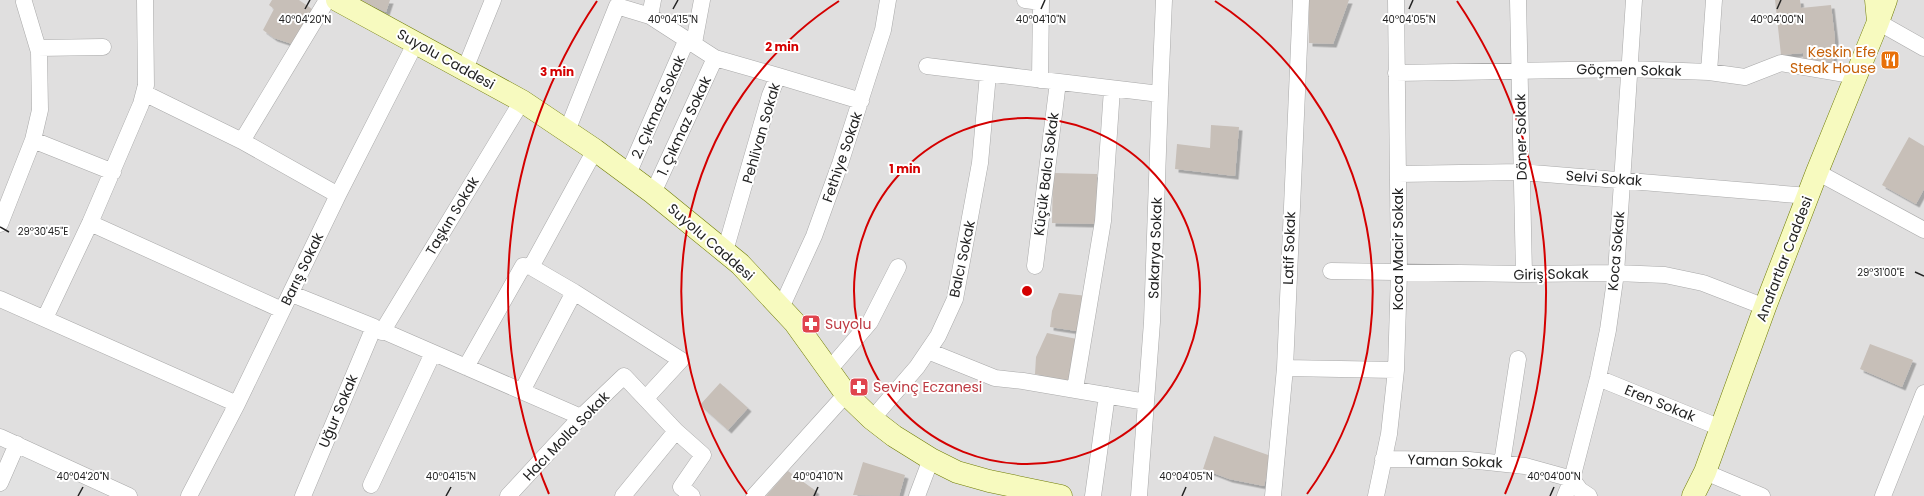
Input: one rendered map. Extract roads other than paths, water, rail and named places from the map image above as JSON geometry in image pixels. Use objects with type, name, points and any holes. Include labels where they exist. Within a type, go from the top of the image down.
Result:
[{"type":"street","points":[[45,318],[113,172],[144,94],[146,85],[147,51],[145,0]]},
{"type":"street","points":[[242,141],[327,0]]},
{"type":"street","name":"Suyolu Caddesi","points":[[337,0],[522,101],[595,150],[653,193],[726,251],[740,264],[795,323],[846,394],[872,419],[894,436],[931,459],[957,472],[1023,493],[1061,496]]},
{"type":"street","points":[[465,69],[493,0]]},
{"type":"street","points":[[650,16],[653,0]]},
{"type":"street","name":"2. Çıkmaz Sokak","points":[[628,174],[691,41],[702,0]]},
{"type":"street","name":"Fethiye Sokak","points":[[781,308],[814,236],[861,101],[883,30],[888,0]]},
{"type":"street","points":[[1025,0],[1041,1],[1040,80]]},
{"type":"street","name":"Sakarya Sokak","points":[[1139,496],[1152,322],[1164,0]]},
{"type":"street","name":"Latif Sokak","points":[[1272,496],[1285,368],[1301,0]]},
{"type":"street","name":"Koca Macir Sokak","points":[[1376,496],[1389,434],[1396,370],[1399,272],[1396,0]]},
{"type":"street","name":"Döner Sokak","points":[[1518,0],[1524,274]]},
{"type":"street","name":"Koca Sokak","points":[[1565,496],[1572,479],[1598,378],[1608,330],[1616,273],[1634,0]]},
{"type":"street","points":[[1709,72],[1714,0]]},
{"type":"street","points":[[1876,0],[1878,22],[1924,48]]},
{"type":"street","name":"Anafartlar Caddesi","points":[[1693,496],[1705,472],[1765,307],[1886,0]]},
{"type":"street","points":[[0,224],[33,140],[40,110],[38,48],[24,2]]},
{"type":"street","points":[[567,131],[617,6],[650,16],[691,41],[715,58],[778,76]]},
{"type":"street","name":"Barış Sokak","points":[[189,496],[237,404],[282,310],[292,294],[338,195],[416,42]]},
{"type":"street","points":[[38,48],[103,47]]},
{"type":"street","name":"1. Çıkmaz Sokak","points":[[653,193],[715,58]]},
{"type":"street","name":"Göçmen Sokak","points":[[1396,73],[1630,69],[1709,72],[1745,77],[1781,63],[1857,76]]},
{"type":"street","points":[[927,66],[1160,94]]},
{"type":"street","name":"Balcı Sokak","points":[[872,419],[917,367],[938,336],[955,299],[980,163],[988,74]]},
{"type":"street","name":"Pehlivan Sokak","points":[[726,251],[770,95],[778,76],[861,101]]},
{"type":"street","name":"Küçük Balcı Sokak","points":[[1035,266],[1058,82]]},
{"type":"street","points":[[1075,390],[1103,220],[1112,89]]},
{"type":"street","points":[[144,94],[242,141],[338,195]]},
{"type":"street","name":"Taşkın Sokak","points":[[378,329],[522,101]]},
{"type":"street","points":[[33,140],[113,172]]},
{"type":"street","points":[[531,267],[595,150]]},
{"type":"street","name":"Selvi Sokak","points":[[1398,174],[1522,172],[1621,179],[1809,196]]},
{"type":"street","points":[[1817,172],[1924,230]]},
{"type":"street","points":[[90,223],[282,310]]},
{"type":"street","points":[[466,367],[523,266],[531,267],[574,292],[681,360],[646,398],[676,431],[703,456],[681,487],[692,496]]},
{"type":"street","points":[[829,370],[870,322],[898,267]]},
{"type":"street","name":"Giriş Sokak","points":[[1331,272],[1524,274],[1616,273],[1665,275],[1703,283],[1765,307]]},
{"type":"street","points":[[522,391],[574,292]]},
{"type":"street","points":[[292,294],[378,329],[581,417]]},
{"type":"street","points":[[0,299],[237,404]]},
{"type":"street","name":"Uğur Sokak","points":[[303,496],[378,329]]},
{"type":"street","points":[[928,351],[996,378],[1023,381],[1146,402]]},
{"type":"street","points":[[371,485],[433,353]]},
{"type":"street","points":[[1502,462],[1518,359]]},
{"type":"street","points":[[1285,368],[1396,370]]},
{"type":"street","name":"Hacı Molla Sokak","points":[[508,496],[581,417],[624,376],[646,398]]},
{"type":"street","name":"Eren Sokak","points":[[1598,378],[1721,428]]},
{"type":"street","points":[[1883,496],[1924,393]]},
{"type":"street","points":[[754,496],[846,394]]},
{"type":"street","points":[[1093,496],[1106,395]]},
{"type":"street","points":[[623,496],[676,431]]},
{"type":"street","points":[[0,437],[129,496]]},
{"type":"street","points":[[0,483],[17,444]]},
{"type":"street","points":[[917,496],[931,459]]},
{"type":"street","name":"Yaman Sokak","points":[[1383,459],[1502,462],[1525,466],[1572,479]]},
{"type":"street","points":[[1705,472],[1762,496]]},
{"type":"street","points":[[1572,479],[1580,490],[1589,496]]},
{"type":"place","name":"Keskin Efe Steak House","points":[[1890,60]]},
{"type":"place","name":"Suyolu","points":[[811,324]]},
{"type":"place","name":"Sevinç Eczanesi","points":[[859,387]]}]
